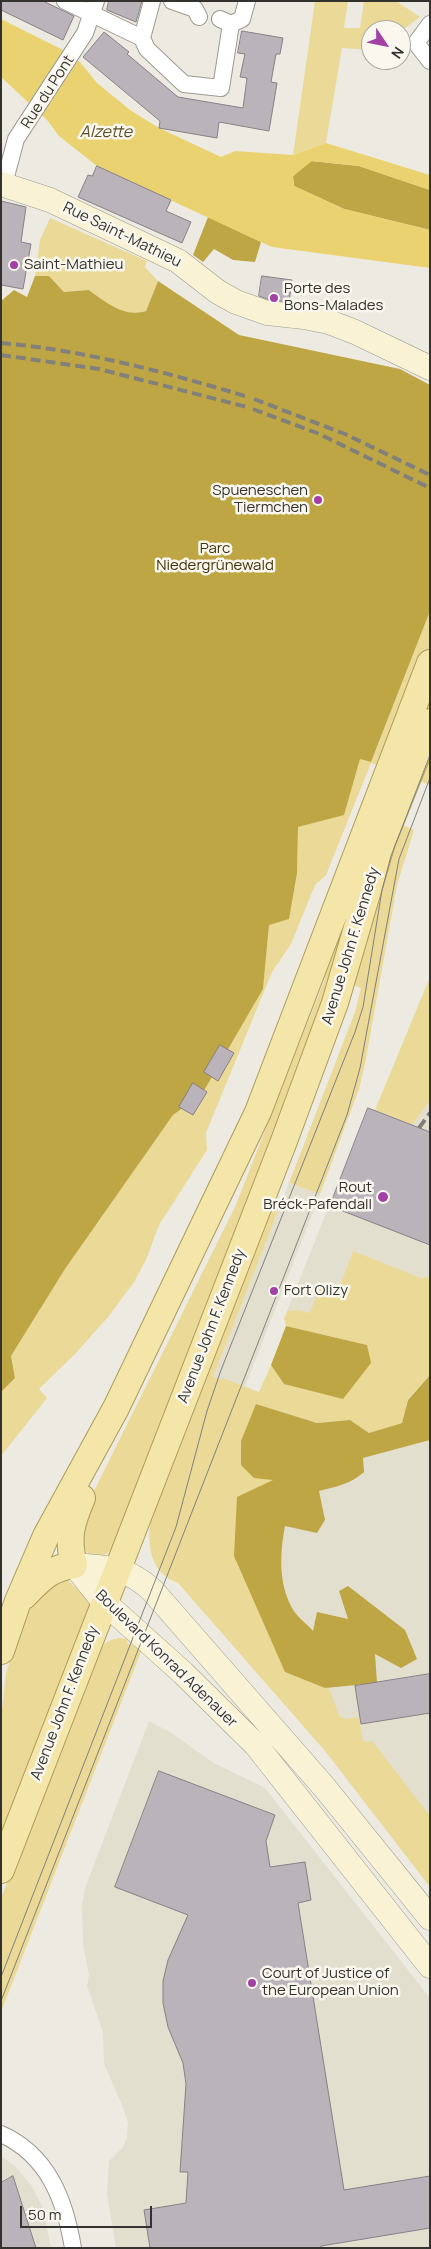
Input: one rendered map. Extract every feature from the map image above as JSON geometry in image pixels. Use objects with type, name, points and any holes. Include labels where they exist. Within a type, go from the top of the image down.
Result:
[{"type":"main road","name":"Rue Saint-Mathieu","points":[[2,184],[50,200],[178,261],[218,292],[236,302],[267,312],[329,322],[355,332],[430,368]]},
{"type":"main road","points":[[398,773],[430,664]]},
{"type":"main road","points":[[398,773],[430,722]]},
{"type":"main road","name":"Avenue John F. Kennedy","points":[[1,1651],[18,1601],[46,1536],[116,1408],[258,1112],[398,773]]},
{"type":"main road","name":"Avenue John F. Kennedy","points":[[1,1870],[284,1141],[335,1002],[382,842],[398,773]]},
{"type":"main road","points":[[18,1601],[49,1573],[59,1567],[74,1565],[70,1547],[70,1527],[116,1408]]},
{"type":"main road","name":"Boulevard Konrad Adenauer","points":[[74,1565],[118,1568],[139,1578],[152,1590],[325,1788],[430,1918]]},
{"type":"main road","name":"Boulevard Konrad Adenauer","points":[[74,1565],[104,1602],[183,1673],[256,1746],[430,1966]]},
{"type":"street","points":[[65,1],[94,8],[142,38],[147,49],[184,84],[221,88],[225,22],[242,19],[247,1]]},
{"type":"street","points":[[142,38],[152,1]]},
{"type":"street","points":[[172,1],[195,9],[199,17]]},
{"type":"street","name":"Rue du Pont","points":[[2,184],[8,147],[72,55],[85,33],[94,8]]},
{"type":"street","points":[[430,24],[416,43],[430,61]]},
{"type":"street","points":[[1,2134],[31,2154],[47,2172],[62,2198],[73,2248]]},
{"type":"shaded area","points":[[315,1],[356,1],[348,2],[344,28],[360,28],[361,21],[361,49],[342,48],[326,143],[293,155]]},
{"type":"shaded area","points":[[364,1],[396,1],[420,17],[411,24],[411,20],[361,20]]},
{"type":"shaded area","points":[[50,218],[147,261],[145,267],[158,281],[146,311],[138,313],[123,311],[89,290],[64,292],[49,276],[35,276],[40,240]]},
{"type":"shaded area","points":[[430,611],[430,785],[371,763],[326,875],[315,885],[291,944],[272,972],[206,1133],[207,1150],[159,1225],[146,1260],[134,1282],[109,1316],[74,1355],[39,1389],[47,1398],[1,1456],[1,1392],[15,1378],[11,1356],[65,1269],[173,1115],[202,1093],[263,989],[269,925],[297,873],[298,827],[344,814],[360,758],[371,762]]},
{"type":"shaded area","points":[[398,823],[414,830],[397,885],[365,1064],[359,1089],[320,1194],[289,1183],[355,1012],[361,988],[353,985]]},
{"type":"shaded area","points":[[353,888],[341,959],[114,1545],[106,1554],[98,1556],[90,1554],[86,1550],[84,1534],[90,1499],[235,1207],[324,981],[334,935]]},
{"type":"shaded area","points":[[430,977],[430,1101],[412,1125],[375,1110]]},
{"type":"shaded area","points":[[430,1101],[430,1276],[421,1278],[353,1251],[338,1291],[310,1313],[299,1310],[287,1311],[368,1108],[412,1125]]},
{"type":"shaded area","points":[[289,1183],[320,1194],[245,1387],[224,1378],[222,1381],[213,1377]]},
{"type":"shaded area","points":[[275,1198],[282,1201],[213,1377],[222,1380],[223,1378],[259,1392],[271,1365],[284,1384],[367,1345],[286,1326],[284,1319],[287,1311],[299,1310],[310,1313],[321,1285],[338,1291],[353,1251],[421,1278],[430,1276],[430,1375],[408,1399],[402,1423],[369,1433],[350,1420],[317,1423],[256,1404],[274,1480],[285,1671],[329,1688],[339,1716],[346,1719],[359,1717],[363,1742],[372,1741],[430,1816],[430,1887],[325,1751],[178,1583],[160,1572],[152,1554],[149,1534],[152,1513]]},
{"type":"shaded area","points":[[430,1440],[430,1875],[316,1725],[252,1516],[363,1458]]},
{"type":"shaded area","points":[[65,1578],[90,1600],[90,1605],[1,1833],[1,1719],[6,1673],[26,1613],[37,1594]]},
{"type":"shaded area","points":[[119,1638],[128,1639],[127,1643],[142,1649],[1,2012],[1,1898],[96,1654],[106,1643]]},
{"type":"shaded area","name":"Court of Justice of the European Union","points":[[149,1721],[170,1732],[212,1762],[265,1788],[430,1998],[430,2248],[116,2248],[107,2193],[109,2161],[123,2147],[127,2137],[128,2123],[104,2064],[103,2032],[87,1986],[89,1975],[83,1944],[82,1905],[85,1888]]},
{"type":"shaded area","points":[[1,2156],[14,2165],[31,2185],[43,2208],[51,2248],[1,2248]]},
{"type":"green space","points":[[311,161],[359,166],[430,190],[430,230],[344,209],[294,186],[293,176]]},
{"type":"green space","points":[[208,217],[261,242],[255,262],[233,260],[214,249],[203,262],[193,255]]},
{"type":"green space","name":"Parc Niedergrünewald","points":[[35,276],[49,276],[64,292],[89,290],[116,308],[138,313],[146,311],[158,281],[239,335],[400,369],[430,385],[430,611],[371,762],[360,759],[344,815],[298,827],[297,873],[289,919],[269,925],[263,989],[202,1094],[173,1115],[65,1269],[11,1356],[15,1378],[1,1392],[1,301],[14,290],[27,297]]},
{"type":"green space","points":[[286,1326],[367,1345],[371,1363],[343,1399],[284,1384],[271,1365]]},
{"type":"green space","points":[[430,1375],[430,1440],[363,1458],[364,1472],[359,1476],[343,1484],[319,1491],[325,1520],[317,1533],[285,1526],[281,1557],[282,1578],[287,1598],[294,1611],[313,1631],[317,1612],[348,1619],[339,1591],[348,1586],[405,1630],[417,1659],[401,1668],[375,1654],[377,1683],[325,1688],[285,1672],[234,1556],[237,1497],[273,1480],[254,1478],[241,1465],[241,1441],[256,1404],[317,1423],[350,1420],[369,1433],[402,1423],[408,1400]]},
{"type":"water","name":"Alzette","points":[[1,19],[61,49],[80,62],[97,83],[130,110],[159,128],[221,157],[235,151],[293,155],[326,143],[430,175],[430,190],[359,166],[312,161],[293,176],[294,186],[344,209],[430,230],[430,268],[272,247],[97,166],[59,136],[47,120],[1,77]]},
{"type":"building","points":[[1,1],[43,1],[74,16],[63,40],[1,10]]},
{"type":"building","points":[[109,1],[142,1],[136,22],[107,10]]},
{"type":"building","points":[[242,31],[283,38],[280,54],[276,54],[271,82],[277,83],[269,131],[219,122],[217,138],[159,128],[160,121],[83,57],[104,32],[178,97],[243,108],[247,78],[240,77],[245,54],[238,53]]},
{"type":"building","points":[[97,166],[171,200],[166,211],[191,222],[182,243],[78,197],[88,175],[92,176]]},
{"type":"building","name":"Saint-Mathieu","points":[[1,201],[26,207],[21,242],[31,244],[23,289],[1,285]]},
{"type":"building","name":"Porte des Bons-Malades","points":[[262,276],[292,280],[289,302],[270,300],[259,296]]},
{"type":"building","points":[[220,1045],[234,1053],[218,1081],[204,1072]]},
{"type":"building","points":[[193,1083],[207,1092],[193,1115],[179,1107]]},
{"type":"building","points":[[368,1108],[430,1132],[430,1245],[330,1206]]},
{"type":"building","points":[[430,1674],[430,1713],[361,1724],[355,1686]]},
{"type":"building","points":[[159,1771],[275,1815],[266,1841],[270,1867],[305,1862],[311,1900],[298,1903],[344,2190],[430,2176],[430,2228],[321,2246],[321,2248],[150,2248],[144,2210],[186,2203],[188,2172],[180,2172],[186,2084],[183,2063],[168,2027],[163,2003],[163,1981],[168,1960],[188,1915],[115,1887]]},
{"type":"building","points":[[13,2176],[36,2248],[1,2248],[1,2183]]},
{"type":"tram line","points":[[1,1977],[176,1527],[207,1411],[221,1370],[355,1032],[363,1007],[382,890],[391,856],[430,755]]},
{"type":"tram line","points":[[1,2001],[347,1115],[360,1068],[399,859],[430,778]]},
{"type":"railway","points":[[1,343],[32,346],[95,357],[188,379],[248,397]]},
{"type":"railway","points":[[1,355],[99,369],[247,407]]},
{"type":"railway","points":[[254,399],[345,434],[430,475]]},
{"type":"railway","points":[[253,409],[317,433],[430,488]]},
{"type":"railway","points":[[419,1128],[430,1113]]},
{"type":"place","name":"Saint-Mathieu","points":[[14,265]]},
{"type":"place","name":"Porte des Bons-Malades","points":[[274,298]]},
{"type":"place","name":"Spueneschen Tiermchen","points":[[318,500]]},
{"type":"place","name":"Rout Bréck-Pafendall","points":[[383,1197]]},
{"type":"place","name":"Fort Olizy","points":[[274,1291]]},
{"type":"place","name":"Court of Justice of the European Union","points":[[252,1983]]}]
